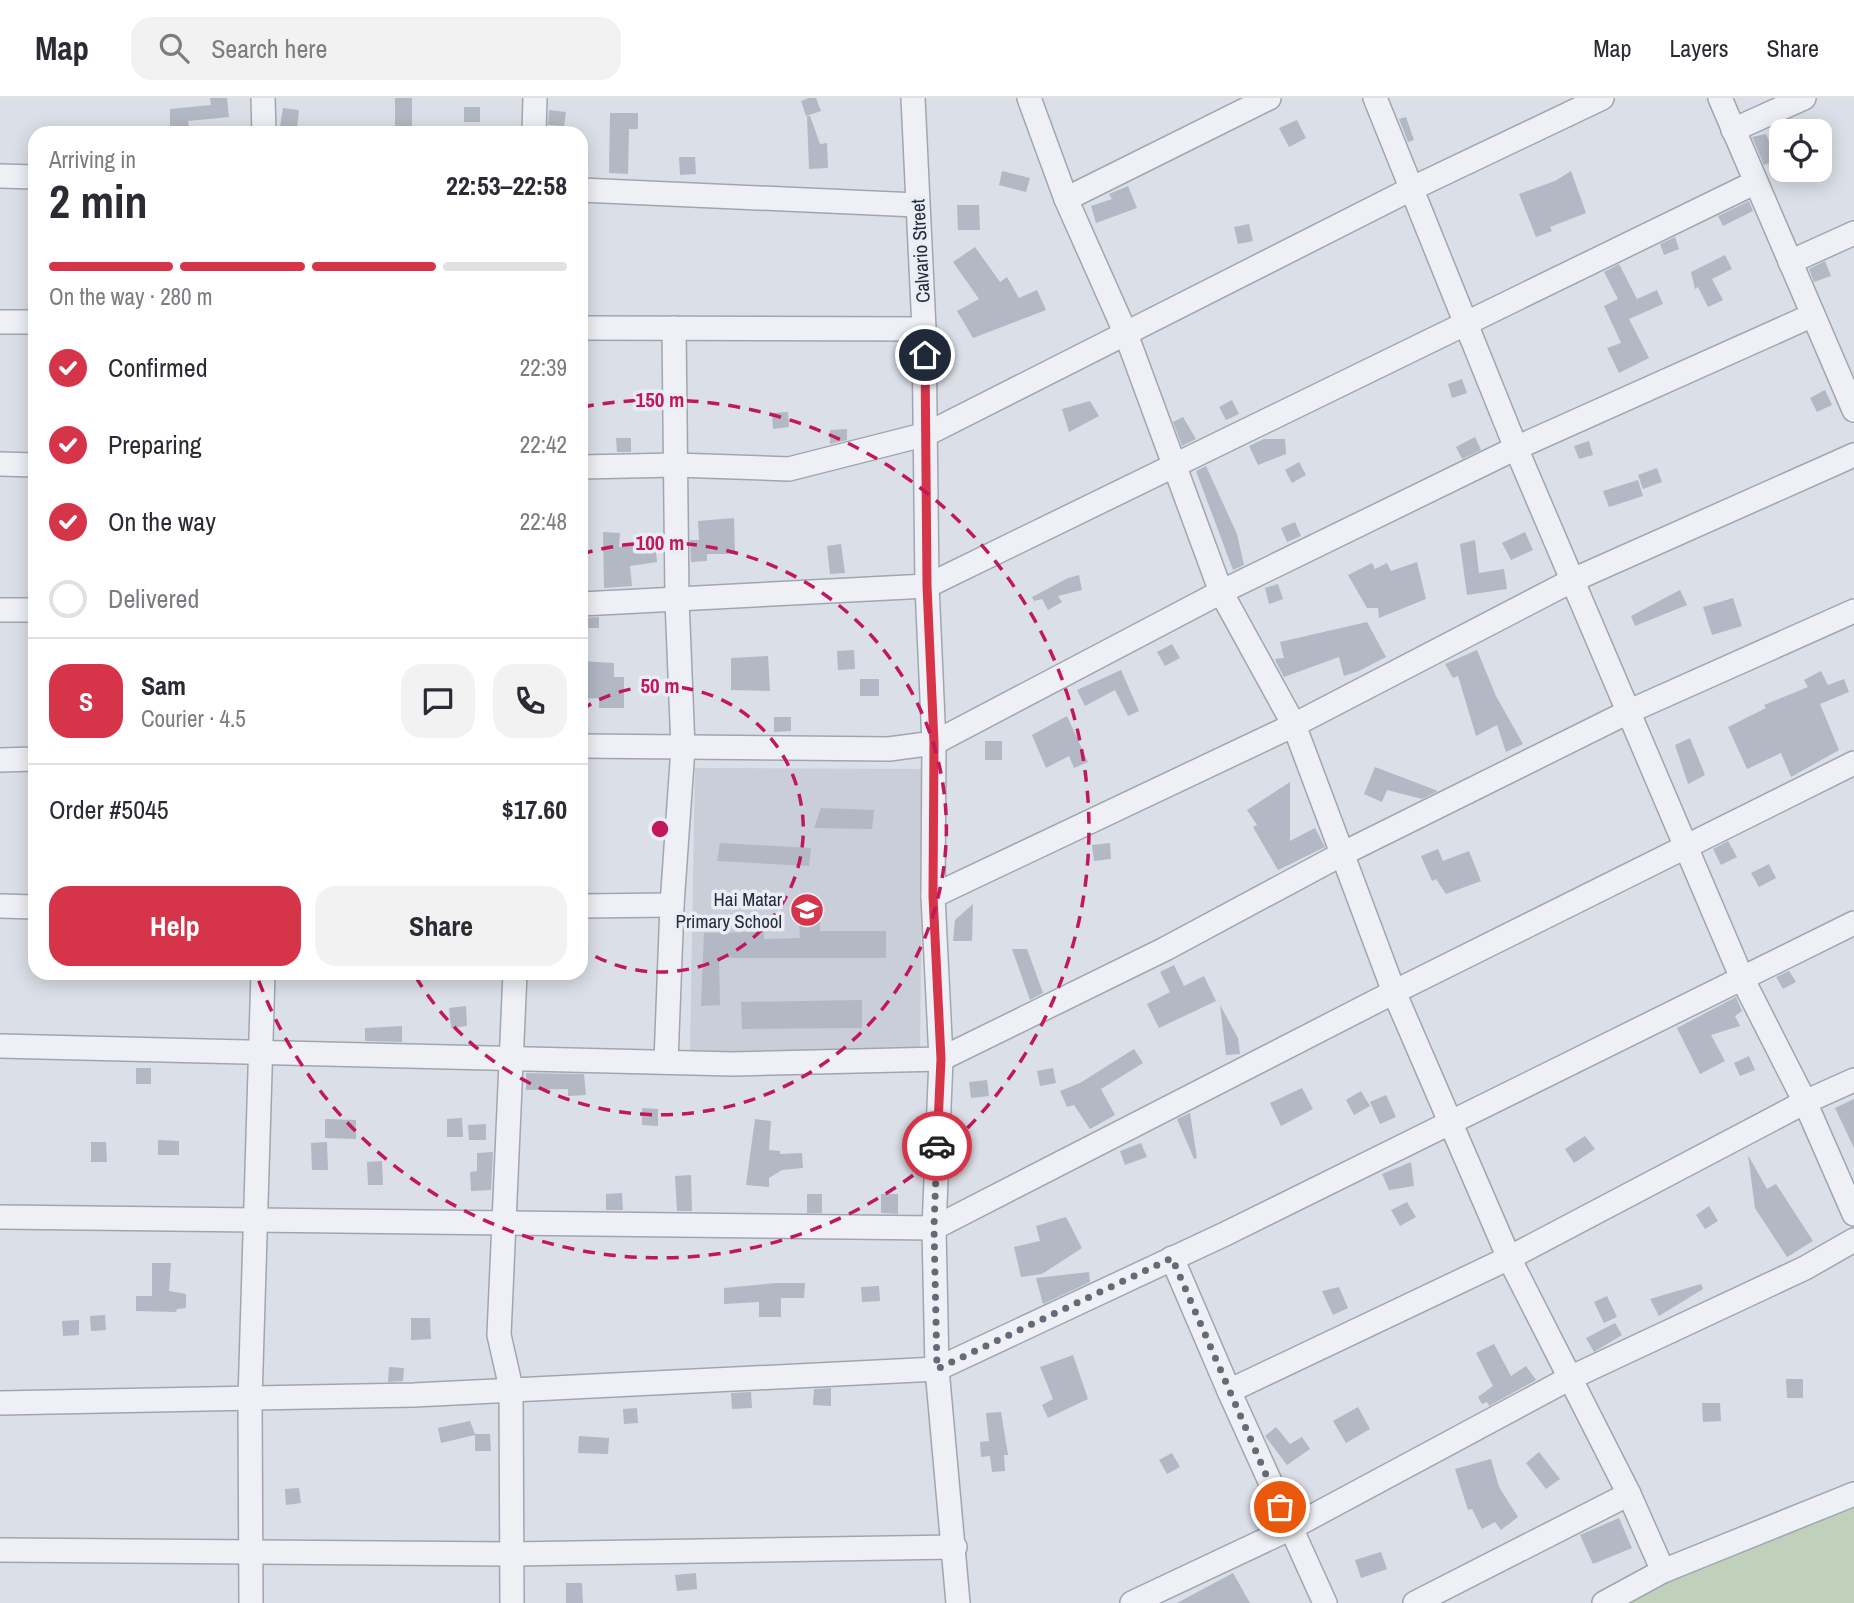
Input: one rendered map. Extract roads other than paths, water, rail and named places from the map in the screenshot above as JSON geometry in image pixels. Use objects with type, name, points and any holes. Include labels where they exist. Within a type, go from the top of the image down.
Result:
[{"type":"street","points":[[264,98],[264,126]]},
{"type":"street","points":[[534,126],[535,98]]},
{"type":"street","points":[[1029,98],[1066,199],[1126,334],[1221,592],[1294,725],[1394,992],[1508,1258],[1629,1494],[1663,1571]]},
{"type":"street","points":[[1066,199],[1269,98]]},
{"type":"street","points":[[1375,98],[1516,448],[1688,845],[1741,976],[1805,1102],[1854,1214]]},
{"type":"street","points":[[588,467],[676,465],[789,469],[927,434],[1410,189],[1602,98]]},
{"type":"street","points":[[1720,98],[1813,315],[1852,397]]},
{"type":"street","points":[[1733,130],[1804,98]]},
{"type":"street","name":"Calvario Street","points":[[920,101],[917,205],[927,434],[927,586],[934,743],[933,896],[941,1059],[934,1227],[937,1369],[956,1547],[958,1603]]},
{"type":"street","points":[[0,176],[28,177]]},
{"type":"street","points":[[588,604],[927,586],[1756,182]]},
{"type":"street","points":[[588,190],[917,205]]},
{"type":"street","points":[[1790,262],[1854,233]]},
{"type":"street","points":[[588,746],[889,749],[934,743],[1221,592],[1516,448],[1813,315]]},
{"type":"street","points":[[0,322],[28,322]]},
{"type":"street","points":[[588,328],[924,329]]},
{"type":"street","points":[[666,1062],[672,905],[683,748],[677,600],[674,328]]},
{"type":"street","points":[[933,896],[1294,725],[1573,580],[1854,455]]},
{"type":"street","points":[[0,464],[28,465]]},
{"type":"street","points":[[0,610],[28,610]]},
{"type":"street","points":[[0,1046],[666,1062],[941,1059],[1165,950],[1342,854],[1630,711],[1854,611]]},
{"type":"street","points":[[0,760],[28,759]]},
{"type":"street","points":[[0,1217],[934,1227],[1394,992],[1854,763]]},
{"type":"street","points":[[588,906],[672,905]]},
{"type":"street","points":[[0,906],[28,906]]},
{"type":"street","points":[[0,1404],[250,1400],[937,1369],[1451,1123],[1741,976],[1854,923]]},
{"type":"street","points":[[251,1603],[250,1400],[263,980]]},
{"type":"street","points":[[513,1603],[511,1388],[499,1335],[515,980]]},
{"type":"street","points":[[1229,1391],[1508,1258],[1805,1102],[1854,1080]]},
{"type":"street","points":[[1132,1603],[1289,1529],[1570,1378],[1805,1268],[1854,1240]]},
{"type":"street","points":[[1172,1258],[1289,1529],[1325,1603]]},
{"type":"street","points":[[1415,1603],[1629,1494]]},
{"type":"street","points":[[1604,1603],[1663,1571],[1854,1494]]},
{"type":"street","points":[[0,1550],[512,1554],[956,1547]]},
{"type":"place","name":"Hai Matar Primary School","points":[[807,910]]}]
